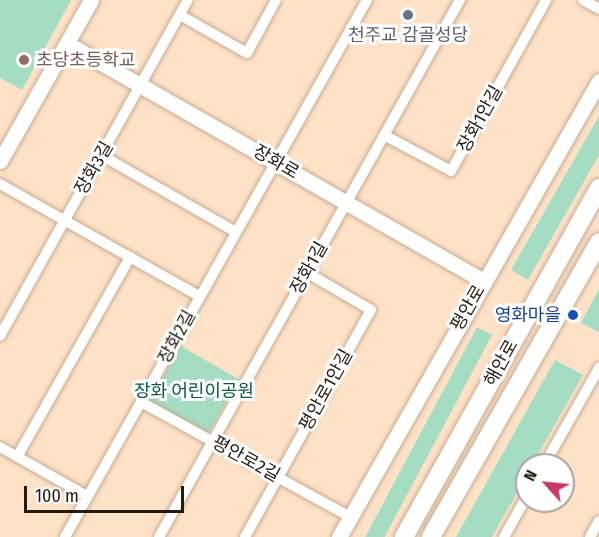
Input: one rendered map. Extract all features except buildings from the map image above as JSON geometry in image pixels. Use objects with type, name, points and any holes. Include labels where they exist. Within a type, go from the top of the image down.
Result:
[{"type":"main road","name":"해안로","points":[[404,537],[599,188]]},
{"type":"main road","name":"해안로","points":[[431,537],[599,243]]},
{"type":"street","points":[[0,161],[91,0]]},
{"type":"street","name":"장화3길","points":[[0,336],[188,0]]},
{"type":"street","points":[[180,15],[247,53],[276,0]]},
{"type":"street","name":"장화2길","points":[[65,537],[367,0]]},
{"type":"street","name":"장화1길","points":[[159,537],[460,0]]},
{"type":"street","name":"장화1안길","points":[[384,135],[452,171],[546,0]]},
{"type":"street","points":[[583,0],[599,9]]},
{"type":"street","name":"장화로","points":[[68,44],[483,282]]},
{"type":"street","name":"평안로","points":[[339,537],[599,81]]},
{"type":"street","points":[[101,155],[236,232]]},
{"type":"street","points":[[0,184],[200,296]]},
{"type":"street","points":[[17,457],[130,257]]},
{"type":"street","name":"평안로1안길","points":[[245,537],[371,310],[306,272]]},
{"type":"street","points":[[551,453],[599,368]]},
{"type":"street","name":"평안로2길","points":[[141,402],[350,517]]},
{"type":"street","points":[[0,447],[87,496]]},
{"type":"street","points":[[506,536],[518,513]]},
{"type":"street","points":[[590,537],[599,521]]},
{"type":"green space","name":"초당초등학교","points":[[0,0],[71,0],[22,90],[0,78]]},
{"type":"green space","points":[[599,116],[599,155],[528,280],[511,270]]},
{"type":"green space","points":[[599,289],[599,332],[581,323]]},
{"type":"green space","points":[[477,327],[492,335],[385,537],[365,537]]},
{"type":"green space","name":"장화 어린이공원","points":[[181,346],[239,380],[207,435],[149,401]]},
{"type":"green space","points":[[555,360],[583,375],[539,453],[515,453],[515,496],[492,537],[456,537]]},
{"type":"place","name":"천주교 감골성당","points":[[408,15]]},
{"type":"place","name":"초당초등학교","points":[[24,60]]},
{"type":"place","name":"영화마을","points":[[573,315]]}]
